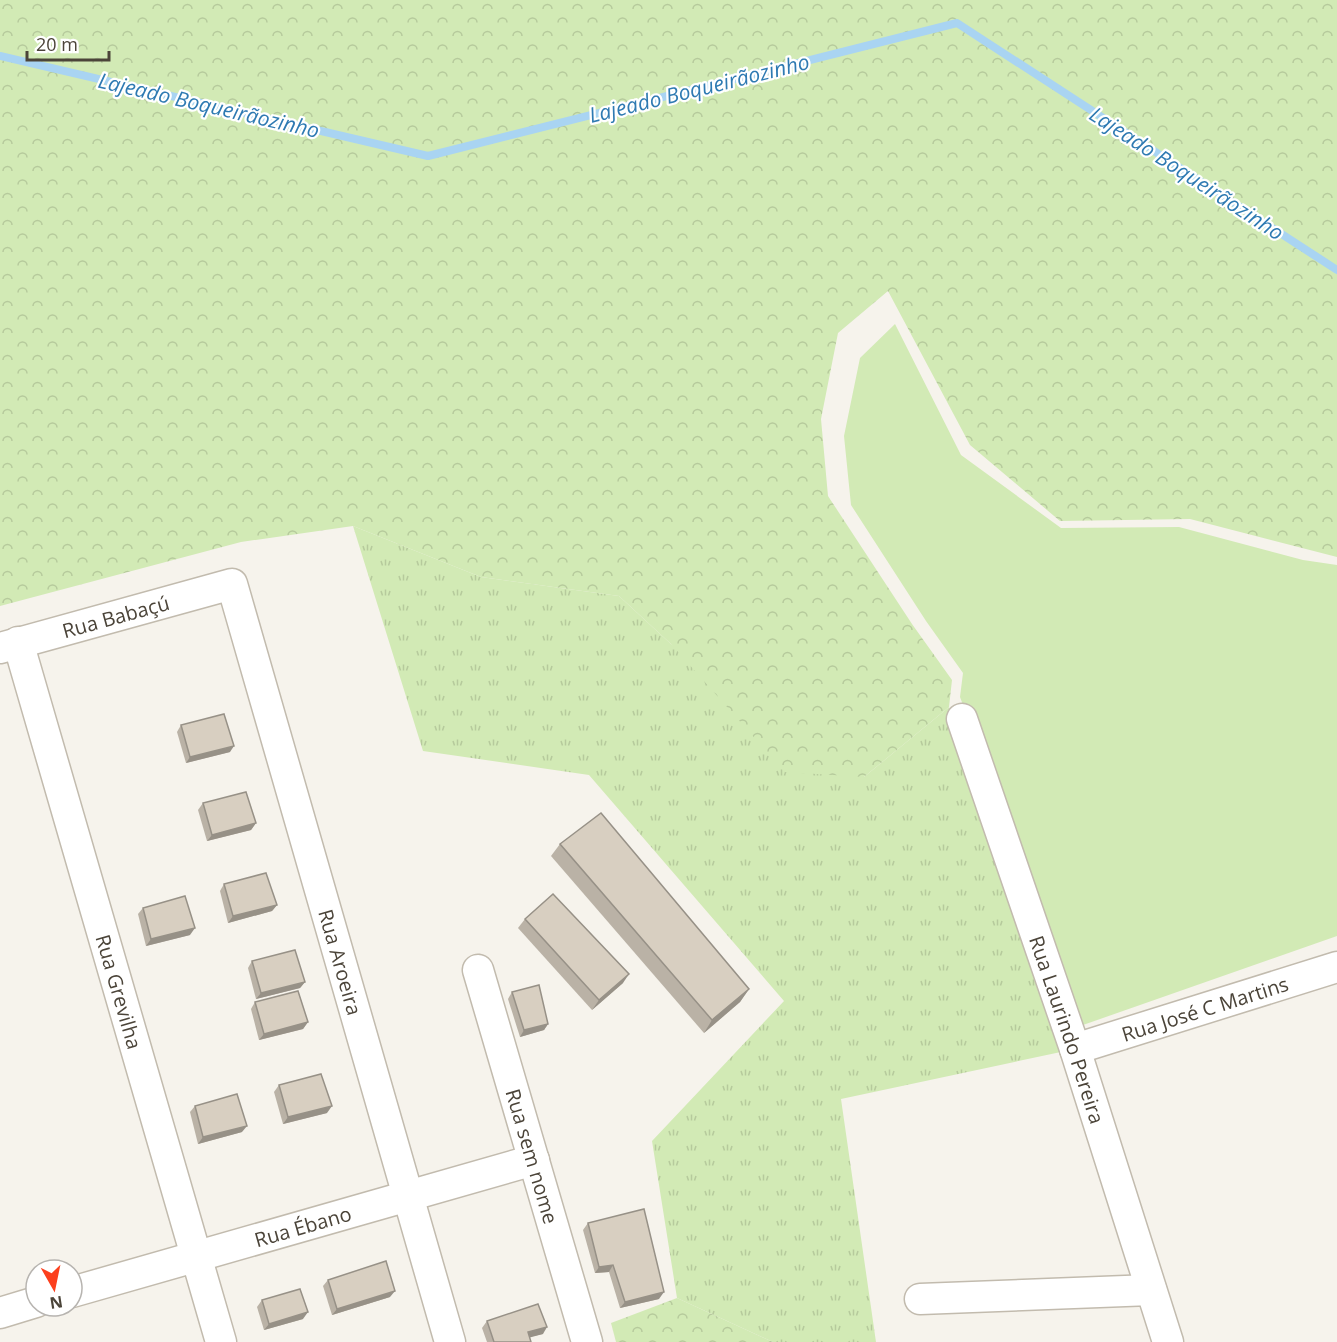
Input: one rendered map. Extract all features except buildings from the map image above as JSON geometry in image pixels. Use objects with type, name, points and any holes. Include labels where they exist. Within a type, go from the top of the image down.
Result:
[{"type":"street","name":"Rua Babaçú","points":[[9,645],[232,584]]},
{"type":"street","name":"Rua Aroeira","points":[[232,584],[450,1342]]},
{"type":"street","name":"Rua Grevilha","points":[[9,645],[221,1342]]},
{"type":"street","name":"Rua Laurindo Pereira","points":[[962,719],[1075,1049],[1168,1342]]},
{"type":"street","name":"Rua sem nome","points":[[478,970],[588,1342]]},
{"type":"street","name":"Rua José C Martins","points":[[1075,1049],[1336,971]]},
{"type":"street","name":"Rua Ébano","points":[[84,1289],[534,1160]]},
{"type":"street","points":[[920,1299],[1151,1290]]},
{"type":"street","points":[[0,1313],[24,1306]]},
{"type":"green space","points":[[0,0],[1337,0],[1337,557],[1190,519],[1060,521],[970,445],[888,291],[838,333],[821,419],[828,496],[912,624],[952,680],[949,707],[864,777],[785,772],[671,644],[619,596],[481,577],[353,526],[241,542],[0,606]]},
{"type":"green space","points":[[895,324],[961,455],[1061,528],[1179,527],[1303,560],[1337,565],[1337,936],[1083,1025],[960,697],[963,673],[926,621],[851,505],[844,436],[860,358]]},
{"type":"green space","points":[[353,526],[481,577],[619,596],[671,644],[864,777],[949,707],[1075,1049],[841,1099],[876,1342],[773,1342],[677,1298],[652,1141],[784,1001],[589,775],[423,751]]},
{"type":"green space","points":[[677,1298],[773,1342],[616,1342],[611,1323]]},
{"type":"waterway","name":"Lajeado Boqueirãozinho","points":[[0,56],[428,156],[957,23],[1337,270]]}]
